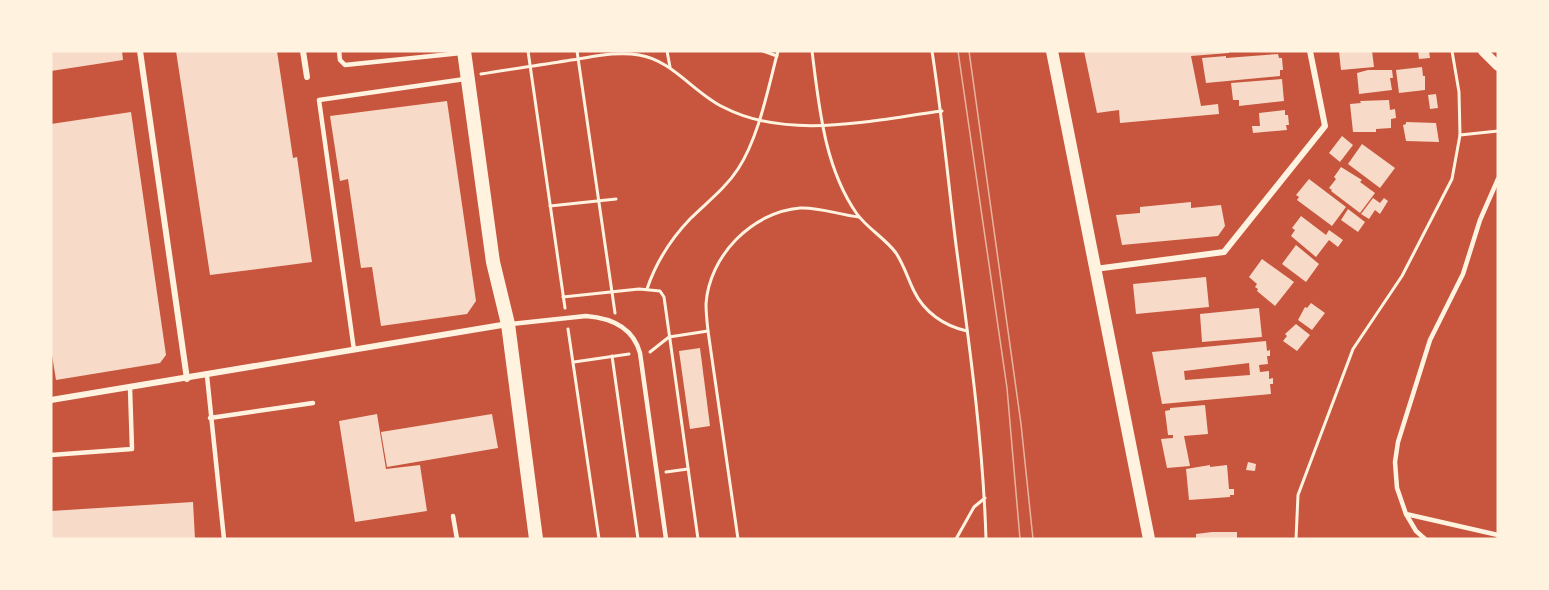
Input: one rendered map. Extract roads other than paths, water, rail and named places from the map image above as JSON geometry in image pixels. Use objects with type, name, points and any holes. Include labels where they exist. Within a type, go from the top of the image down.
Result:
[{"type":"main road","points":[[1052,51],[1149,539]]},
{"type":"main road","points":[[464,52],[494,261],[508,324],[536,539]]},
{"type":"street","points":[[140,51],[187,379]]},
{"type":"street","points":[[303,51],[307,77]]},
{"type":"street","points":[[1094,269],[1224,252],[1325,126],[1311,51]]},
{"type":"street","points":[[1483,51],[1498,66]]},
{"type":"street","points":[[51,400],[207,376],[508,324]]},
{"type":"lane","points":[[339,51],[340,60],[345,65],[464,52]]},
{"type":"lane","points":[[355,351],[319,100],[468,77]]},
{"type":"lane","points":[[1425,539],[1416,531],[1396,488],[1395,462],[1398,442],[1430,340],[1463,274],[1480,220],[1498,179]]},
{"type":"lane","points":[[508,324],[586,316],[613,321],[632,334],[640,353],[666,539]]},
{"type":"lane","points":[[207,376],[224,539]]},
{"type":"lane","points":[[51,455],[132,449],[130,388]]},
{"type":"lane","points":[[210,418],[313,403]]},
{"type":"lane","points":[[1406,513],[1498,535]]},
{"type":"lane","points":[[453,516],[457,539]]},
{"type":"tram line","points":[[958,51],[1007,388],[1020,539]]},
{"type":"tram line","points":[[969,51],[1021,424],[1033,539]]}]
